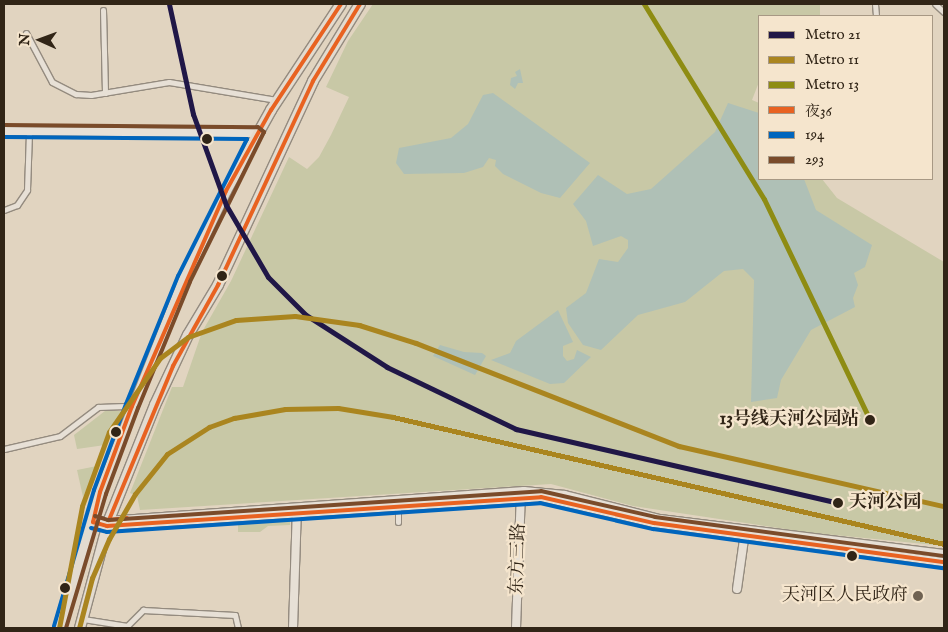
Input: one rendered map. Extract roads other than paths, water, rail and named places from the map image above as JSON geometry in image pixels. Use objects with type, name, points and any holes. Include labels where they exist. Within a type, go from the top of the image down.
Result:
[{"type":"highway","points":[[80,623],[108,523],[182,347],[218,285],[318,72],[360,4]]},
{"type":"highway","points":[[60,628],[93,522],[100,492],[132,406],[192,264],[226,191],[258,133],[336,6]]},
{"type":"main road","points":[[4,131],[258,133]]},
{"type":"main road","points":[[93,522],[108,523],[557,493],[642,516],[944,562]]},
{"type":"main road","points":[[297,509],[398,504],[521,494]]},
{"type":"main road","name":"东方三路","points":[[516,628],[521,494]]},
{"type":"main road","points":[[293,628],[297,509]]},
{"type":"main road","points":[[745,533],[944,554]]},
{"type":"main road","points":[[737,589],[745,533]]},
{"type":"street","points":[[935,4],[944,12]]},
{"type":"street","points":[[103,10],[105,93]]},
{"type":"street","points":[[26,33],[52,82],[61,89],[82,94],[105,93],[169,82],[277,100]]},
{"type":"street","points":[[4,210],[17,204],[27,190],[29,132]]},
{"type":"street","points":[[4,449],[60,436],[98,407],[132,406]]},
{"type":"street","points":[[398,504],[398,522]]},
{"type":"street","points":[[80,623],[124,626],[143,610],[235,615],[238,628]]},
{"type":"metro line","name":"21","points":[[169,4],[193,114],[226,205],[268,277],[306,315],[387,367],[516,429],[838,503]]},
{"type":"metro line","name":"13","points":[[644,4],[764,199],[870,420]]},
{"type":"metro line","name":"11","points":[[59,628],[82,506],[109,432],[160,358],[188,337],[236,320],[295,316],[359,325],[416,343],[679,446],[944,506]]},
{"type":"metro line","name":"11","points":[[79,628],[92,578],[109,539],[135,494],[167,454],[209,427],[234,418],[285,409],[338,408],[393,417],[944,544]]},
{"type":"place","name":"13号线天河公园站","points":[[870,420]]},
{"type":"place","name":"天河公园","points":[[838,503]]},
{"type":"place","name":"天河区人民政府","points":[[918,596]]}]
